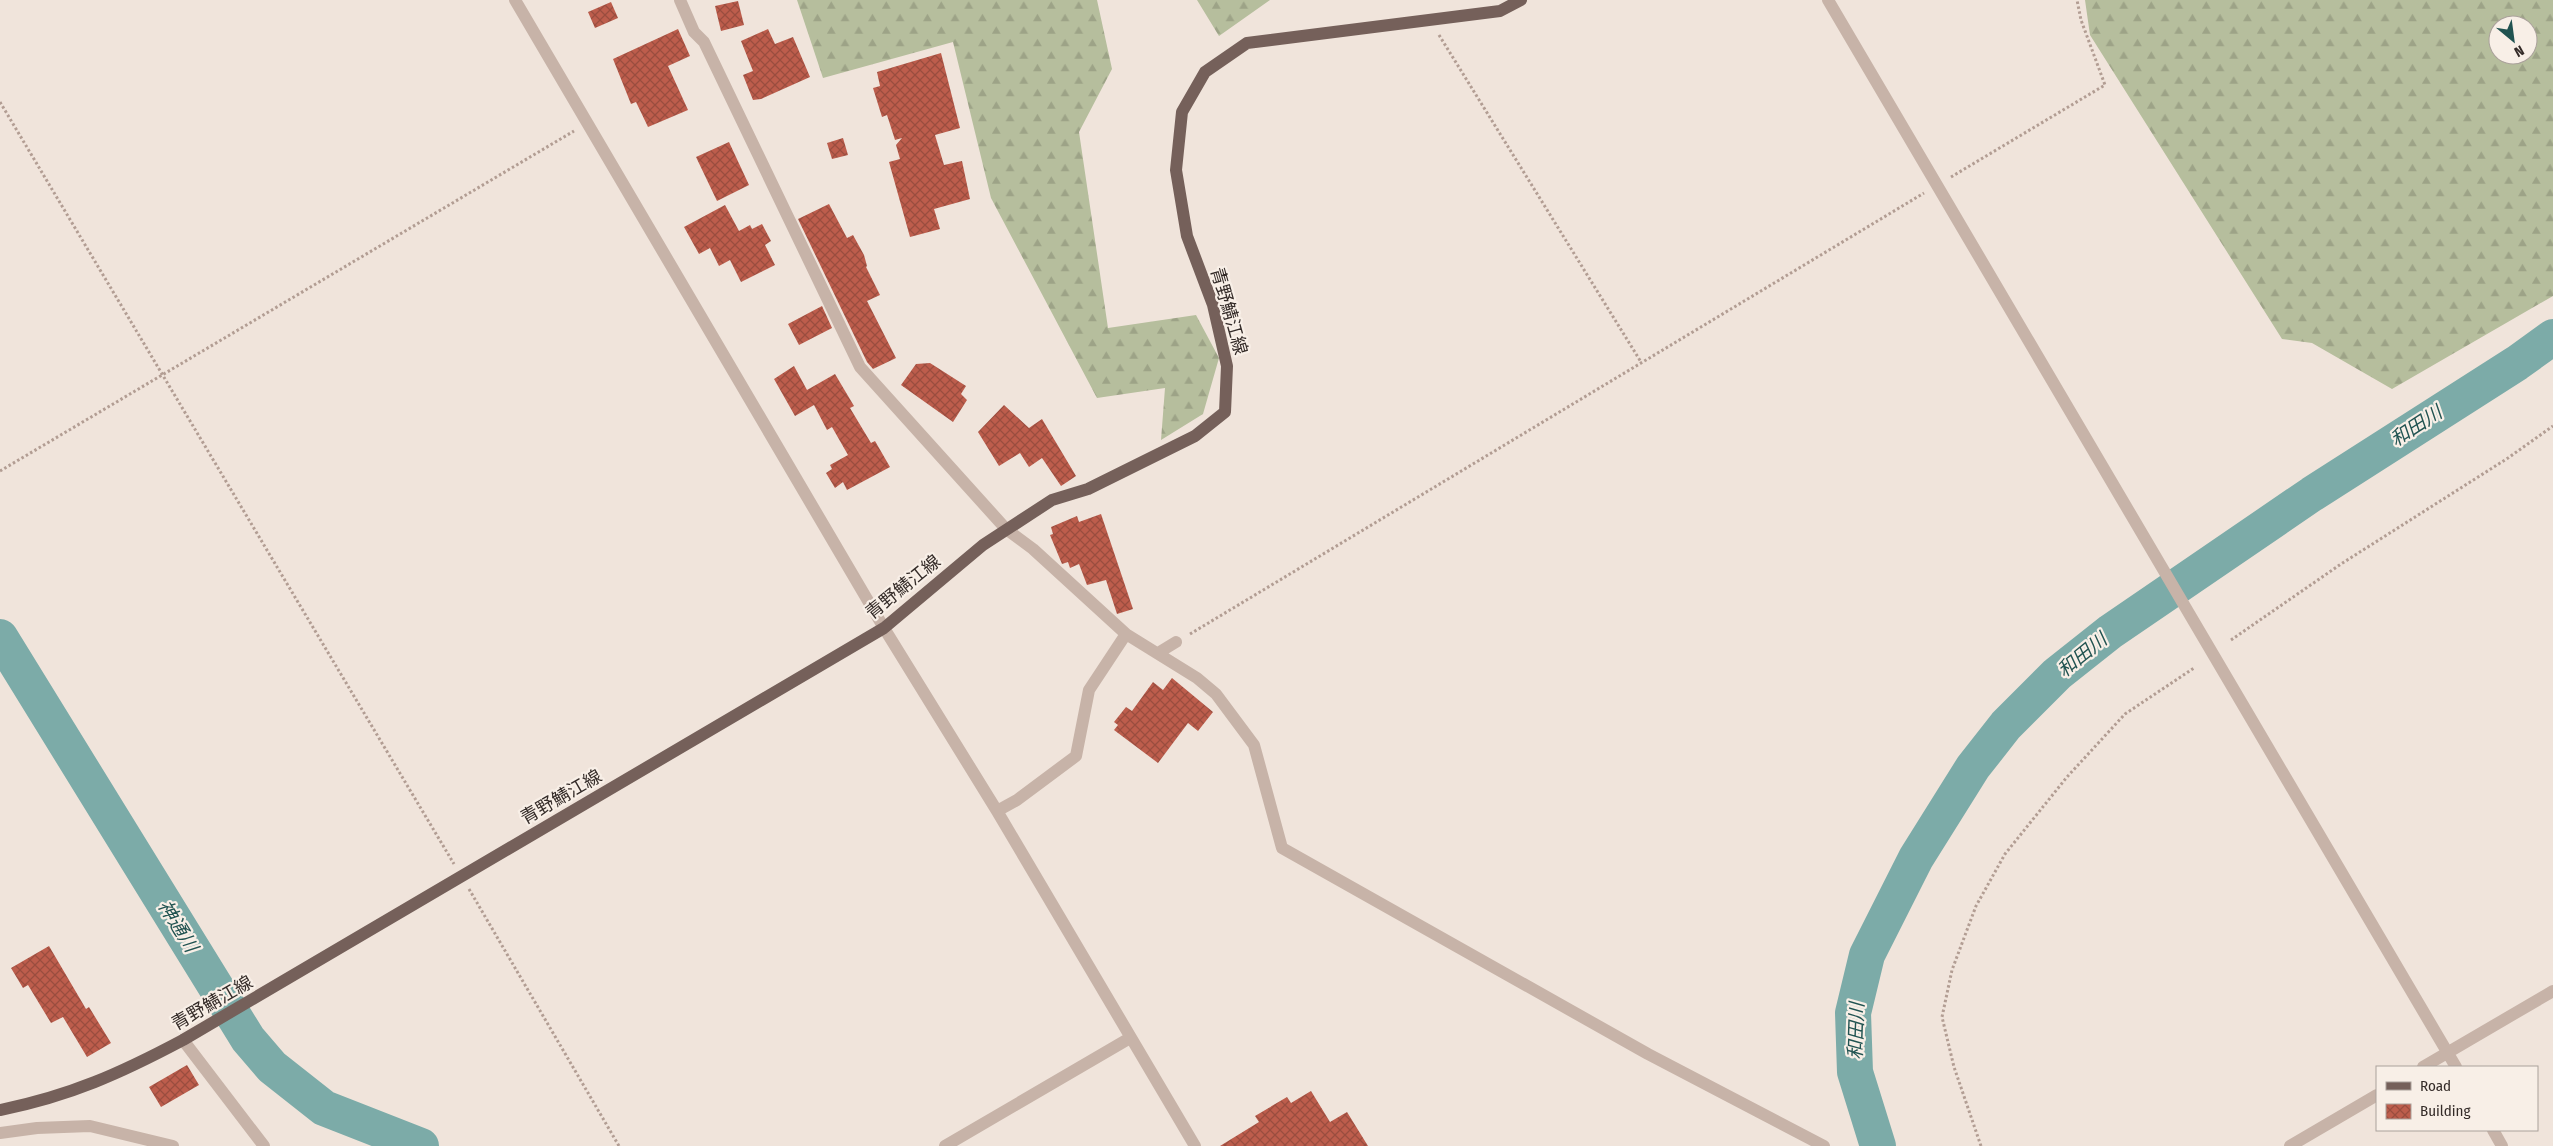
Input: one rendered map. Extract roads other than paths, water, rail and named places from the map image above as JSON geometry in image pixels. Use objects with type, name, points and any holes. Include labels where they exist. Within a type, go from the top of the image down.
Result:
[{"type":"main road","name":"青野鯖江線","points":[[0,1110],[78,1090],[125,1071],[183,1040],[884,628],[982,545],[1052,500],[1088,489],[1195,436],[1225,412],[1227,366],[1213,305],[1187,236],[1176,170],[1182,112],[1205,72],[1247,43],[1500,11],[1521,0]]},
{"type":"street","points":[[515,0],[884,628],[996,811],[1195,1146]]},
{"type":"street","points":[[680,0],[694,32],[704,42],[860,367],[1006,529],[1033,549],[1126,634],[1198,678],[1216,694],[1254,745],[1282,848],[1648,1054],[1824,1146]]},
{"type":"street","points":[[1828,0],[2455,1066]]},
{"type":"street","points":[[996,811],[1017,800],[1076,756],[1089,690],[1126,634]]},
{"type":"street","points":[[1158,653],[1176,642]]},
{"type":"street","points":[[2425,1066],[2553,991]]},
{"type":"street","points":[[946,1146],[1130,1038]]},
{"type":"street","points":[[183,1040],[264,1146]]},
{"type":"street","points":[[2290,1146],[2376,1096]]},
{"type":"street","points":[[0,1134],[37,1128],[90,1126],[173,1146]]},
{"type":"street","points":[[2494,1131],[2502,1146]]},
{"type":"waterway","name":"和田川","points":[[1878,1146],[1855,1072],[1853,1013],[1867,955],[1916,858],[1973,767],[2006,725],[2057,674],[2110,632],[2312,494],[2517,363],[2553,337]]},
{"type":"waterway","name":"神通川","points":[[0,637],[248,1039],[272,1067],[324,1108],[421,1146]]}]
